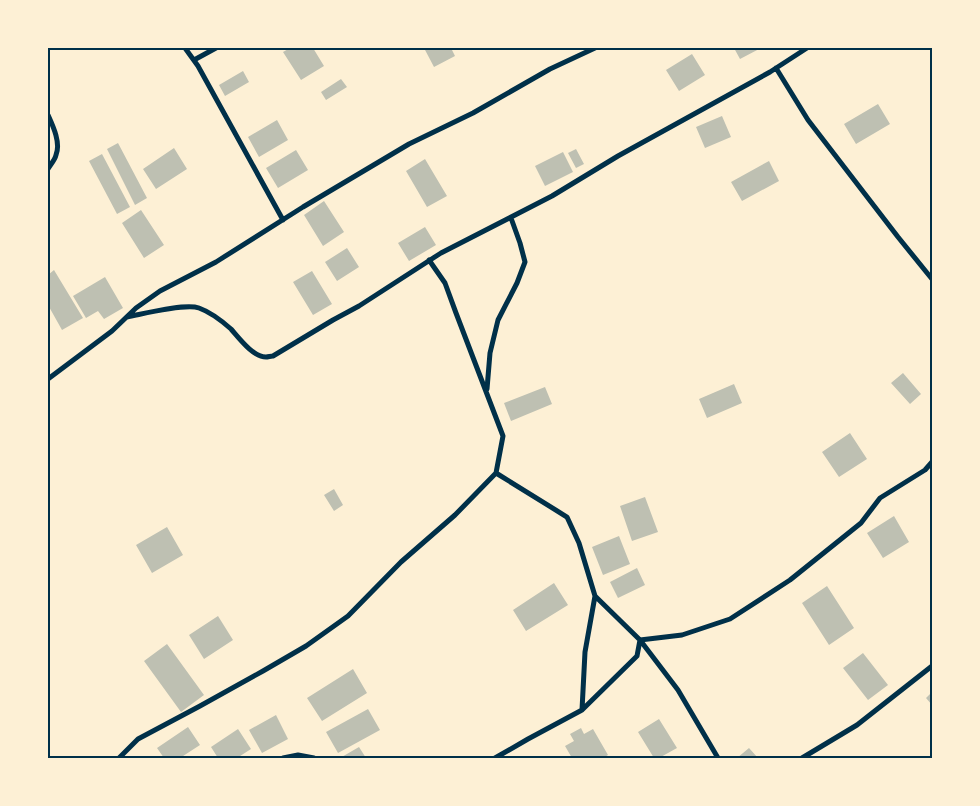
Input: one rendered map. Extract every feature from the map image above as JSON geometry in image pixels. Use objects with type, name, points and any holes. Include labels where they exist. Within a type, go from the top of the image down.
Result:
[{"type":"street","points":[[185,48],[194,60],[283,220]]},
{"type":"street","points":[[194,60],[216,48]]},
{"type":"street","points":[[48,378],[112,331],[136,308],[160,291],[216,262],[409,144],[473,114],[550,69],[596,48]]},
{"type":"street","points":[[127,317],[185,306],[198,307],[213,315],[230,328],[255,354],[264,358],[273,356],[332,320],[366,302],[440,253],[552,196],[618,156],[715,104],[806,48]]},
{"type":"street","points":[[776,68],[808,120],[932,279]]},
{"type":"street","points":[[48,115],[57,140],[57,154],[48,169]]},
{"type":"street","points":[[487,392],[490,353],[498,320],[525,262],[511,218]]},
{"type":"street","points":[[119,758],[138,740],[306,646],[348,616],[400,562],[455,515],[496,474],[503,436],[445,283],[429,260]]},
{"type":"street","points":[[640,640],[682,635],[730,619],[790,580],[861,524],[880,498],[925,470],[932,462]]},
{"type":"street","points":[[496,474],[567,517],[579,544],[595,596],[585,652],[582,710]]},
{"type":"street","points":[[595,596],[640,640],[678,690],[718,758]]},
{"type":"street","points":[[494,758],[582,710],[637,656],[640,640]]},
{"type":"street","points":[[802,758],[857,725],[932,666]]},
{"type":"street","points":[[283,758],[298,755],[314,758]]},
{"type":"building","points":[[290,48],[313,48],[324,66],[301,80],[283,52]]},
{"type":"building","points":[[424,48],[451,48],[455,56],[434,67]]},
{"type":"building","points":[[734,48],[761,48],[740,59]]},
{"type":"building","points":[[692,54],[705,75],[679,91],[666,70]]},
{"type":"building","points":[[243,71],[249,82],[225,96],[219,85]]},
{"type":"building","points":[[341,79],[347,87],[326,100],[321,92]]},
{"type":"building","points":[[878,104],[890,124],[856,144],[844,124]]},
{"type":"building","points":[[722,116],[731,137],[705,148],[696,127]]},
{"type":"building","points":[[277,120],[288,140],[259,157],[248,137]]},
{"type":"building","points":[[118,143],[147,198],[135,205],[107,149]]},
{"type":"building","points":[[174,148],[187,169],[156,189],[143,169]]},
{"type":"building","points":[[576,149],[584,164],[576,168],[568,153]]},
{"type":"building","points":[[296,150],[308,170],[278,188],[266,168]]},
{"type":"building","points":[[563,152],[573,172],[545,186],[535,166]]},
{"type":"building","points":[[102,154],[130,207],[117,214],[89,161]]},
{"type":"building","points":[[425,159],[447,196],[427,207],[406,171]]},
{"type":"building","points":[[769,161],[779,181],[742,201],[731,182]]},
{"type":"building","points":[[324,201],[344,232],[323,246],[304,215]]},
{"type":"building","points":[[141,210],[164,245],[144,258],[122,223]]},
{"type":"building","points":[[425,227],[436,245],[409,261],[398,243]]},
{"type":"building","points":[[347,248],[359,267],[337,281],[325,262]]},
{"type":"building","points":[[54,270],[83,318],[62,330],[48,305],[48,275]]},
{"type":"building","points":[[312,271],[332,304],[313,315],[293,282]]},
{"type":"building","points":[[105,277],[123,308],[104,319],[98,311],[86,318],[73,296]]},
{"type":"building","points":[[903,373],[921,394],[910,404],[891,383]]},
{"type":"building","points":[[734,384],[742,403],[707,418],[699,399]]},
{"type":"building","points":[[545,387],[552,404],[511,421],[504,403]]},
{"type":"building","points":[[850,433],[867,459],[839,477],[822,452]]},
{"type":"building","points":[[334,489],[343,505],[334,511],[324,495]]},
{"type":"building","points":[[645,497],[658,532],[632,541],[620,506]]},
{"type":"building","points":[[894,516],[909,542],[883,558],[867,533]]},
{"type":"building","points":[[167,527],[183,555],[152,573],[136,545]]},
{"type":"building","points":[[619,536],[630,564],[603,575],[592,547]]},
{"type":"building","points":[[637,568],[645,585],[618,598],[610,582]]},
{"type":"building","points":[[554,583],[568,605],[526,631],[513,610]]},
{"type":"building","points":[[827,586],[854,628],[829,645],[802,603]]},
{"type":"building","points":[[218,616],[233,640],[204,659],[189,635]]},
{"type":"building","points":[[167,644],[204,695],[181,712],[144,661]]},
{"type":"building","points":[[863,653],[888,685],[868,700],[843,668]]},
{"type":"building","points":[[353,669],[367,693],[322,721],[307,698]]},
{"type":"building","points":[[932,692],[932,705],[926,698]]},
{"type":"building","points":[[368,709],[380,730],[338,753],[326,732]]},
{"type":"building","points":[[276,715],[288,739],[262,753],[249,730]]},
{"type":"building","points":[[659,719],[677,748],[659,758],[654,758],[638,732]]},
{"type":"building","points":[[188,727],[200,745],[180,758],[164,758],[157,748]]},
{"type":"building","points":[[581,728],[584,734],[593,729],[608,755],[603,758],[572,758],[565,746],[574,741],[570,734]]},
{"type":"building","points":[[238,729],[251,749],[237,758],[218,758],[211,747]]},
{"type":"building","points":[[359,747],[366,758],[340,758]]},
{"type":"building","points":[[749,748],[758,758],[737,758]]}]
